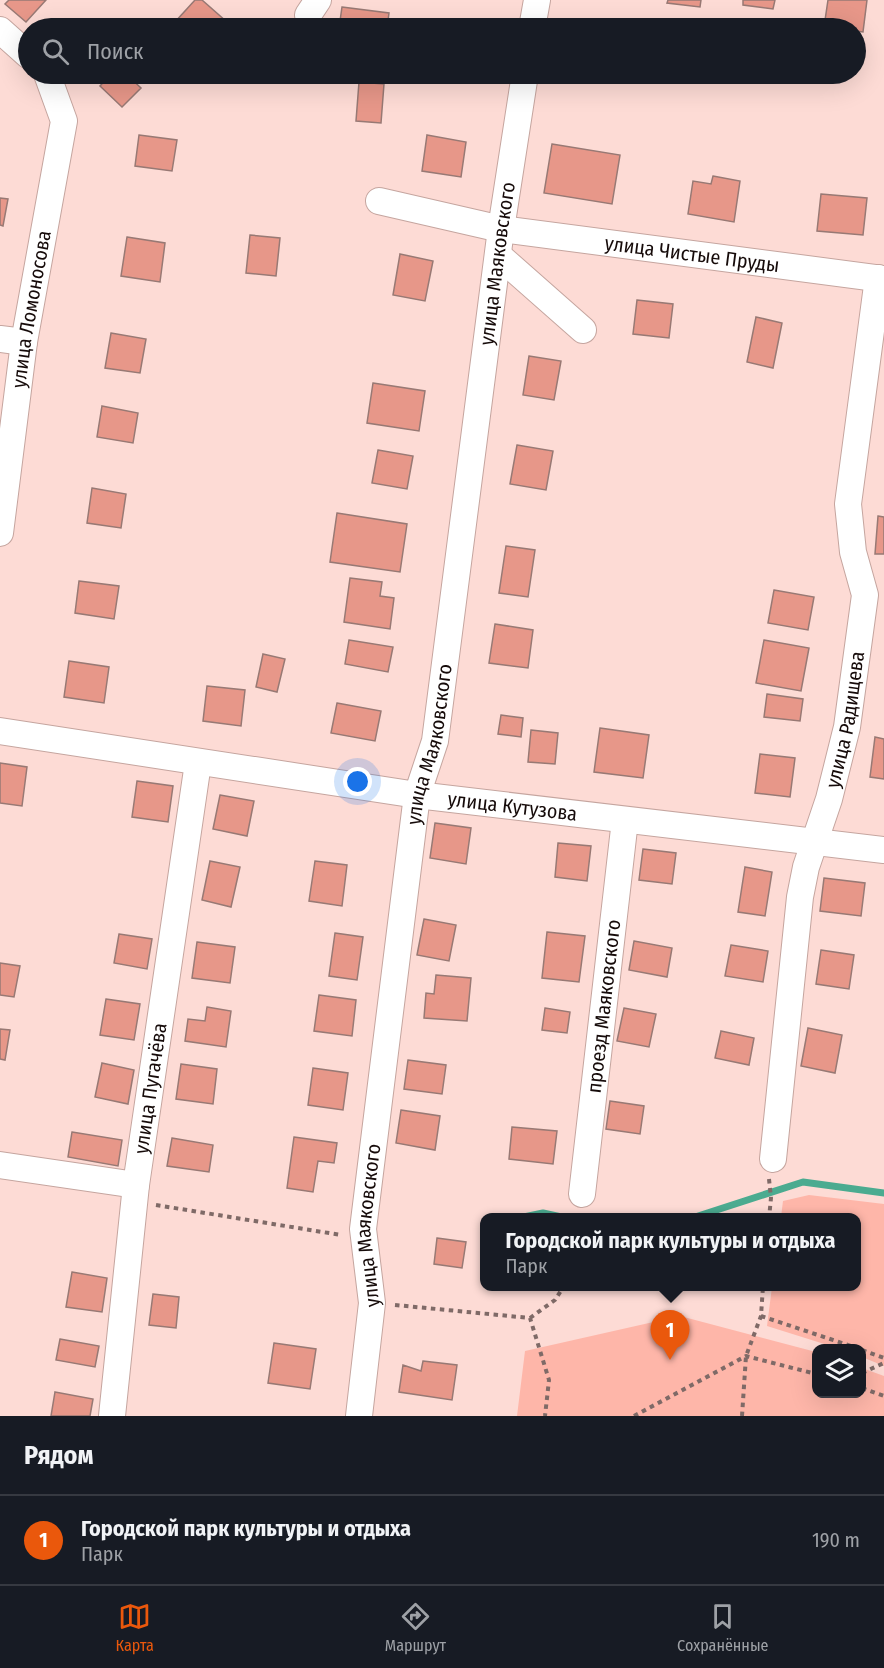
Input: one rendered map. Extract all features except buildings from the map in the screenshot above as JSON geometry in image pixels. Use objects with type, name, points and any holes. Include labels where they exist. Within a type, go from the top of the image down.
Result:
[{"type":"street","points":[[534,18],[537,0]]},
{"type":"street","points":[[0,30],[18,46]]},
{"type":"street","name":"улица Ломоносова","points":[[0,533],[12,341],[64,121],[51,84]]},
{"type":"street","name":"улица Маяковского","points":[[359,1416],[372,1303],[363,1229],[417,795],[435,741],[501,229],[523,84]]},
{"type":"street","name":"улица Чистые Пруды","points":[[379,201],[501,229],[881,278]]},
{"type":"street","points":[[498,255],[583,330]]},
{"type":"street","name":"улица Радищева","points":[[771,1169],[800,897],[806,867],[830,799],[874,597],[853,552],[848,504],[881,278]]},
{"type":"street","name":"улица Кутузова","points":[[0,731],[417,795],[884,850]]},
{"type":"street","name":"улица Пугачёва","points":[[112,1416],[135,1193],[198,763]]},
{"type":"street","name":"проезд Маяковского","points":[[582,1194],[625,820]]},
{"type":"street","points":[[0,1165],[135,1193]]},
{"type":"path","points":[[770,1213],[771,1169]]},
{"type":"path","points":[[135,1193],[364,1239]]},
{"type":"path","points":[[372,1303],[530,1318],[555,1300],[561,1291]]},
{"type":"path","points":[[742,1416],[746,1356],[760,1316],[763,1291]]},
{"type":"path","points":[[760,1316],[844,1344]]},
{"type":"path","points":[[530,1318],[549,1380],[545,1416]]},
{"type":"path","points":[[866,1352],[884,1358]]},
{"type":"path","points":[[634,1416],[746,1356],[812,1373]]},
{"type":"path","points":[[866,1370],[884,1363]]},
{"type":"path","points":[[866,1390],[884,1396]]},
{"type":"shaded area","points":[[809,1195],[884,1204],[884,1366],[866,1359],[866,1344],[824,1344],[767,1326],[771,1291],[861,1291],[861,1213],[782,1213],[783,1201]]},
{"type":"shaded area","points":[[680,1316],[812,1351],[812,1398],[866,1398],[866,1369],[884,1376],[884,1416],[517,1416],[525,1351]]},
{"type":"waterway","points":[[707,1213],[803,1182],[884,1193]]},
{"type":"place","name":"Городской парк культуры и отдыха","points":[[670,1360]]}]
